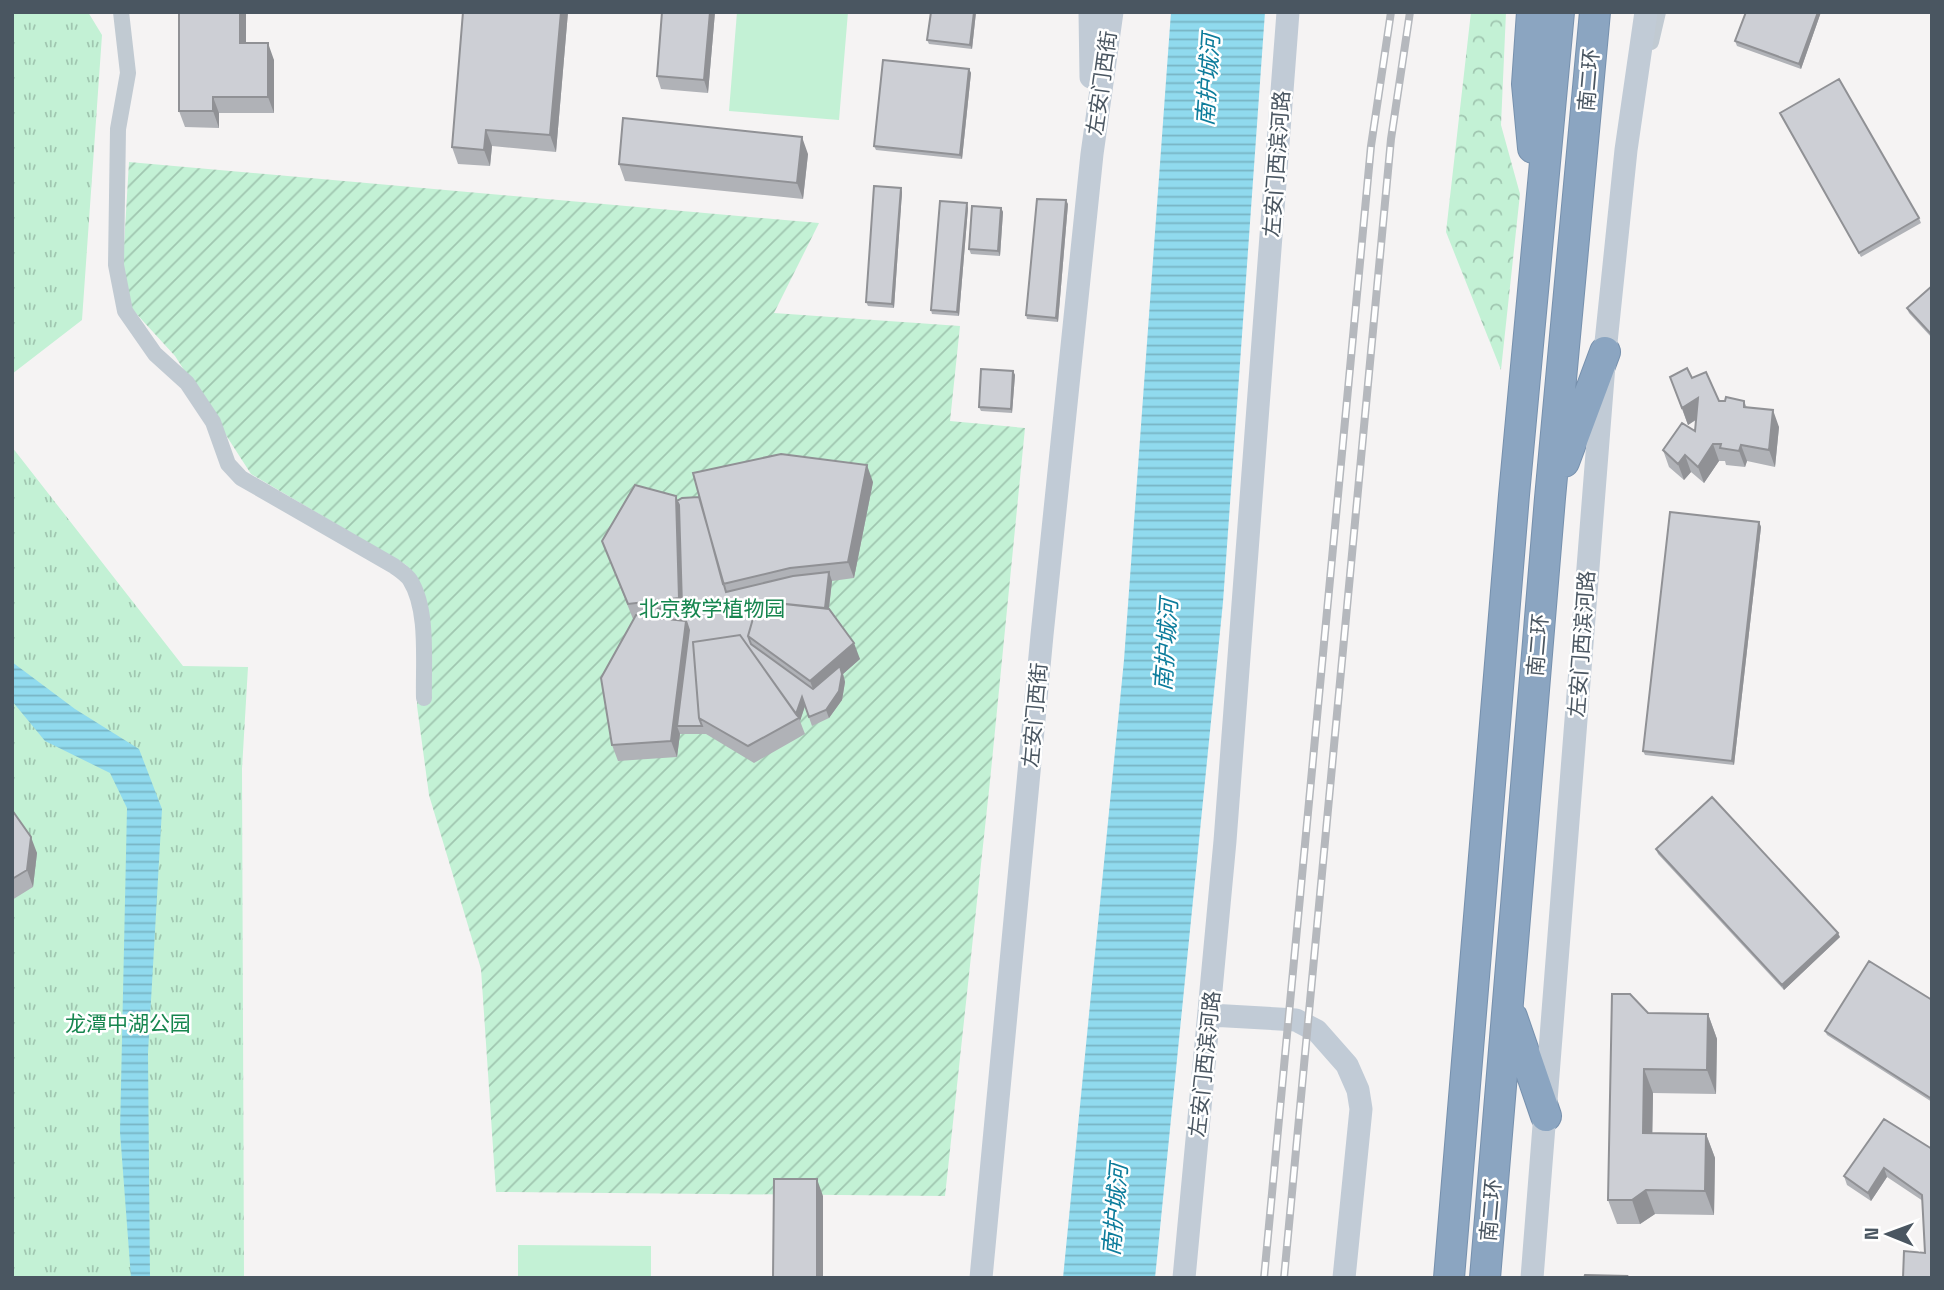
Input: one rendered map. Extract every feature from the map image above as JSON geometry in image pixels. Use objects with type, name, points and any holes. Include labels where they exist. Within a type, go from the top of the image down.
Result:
[{"type":"highway","points":[[1532,12],[1527,84],[1540,218]]},
{"type":"highway","name":"南二环","points":[[1449,1278],[1514,495],[1559,12]]},
{"type":"highway","name":"南二环","points":[[1485,1278],[1550,498],[1595,12]]},
{"type":"highway","points":[[1550,498],[1605,352]]},
{"type":"highway","points":[[1508,1005],[1546,1116]]},
{"type":"street","points":[[121,12],[128,74],[118,129],[116,265],[125,311],[155,354],[187,383],[213,422],[228,464],[241,478],[394,566],[408,578],[419,598],[424,698]]},
{"type":"street","name":"左安门西街","points":[[1090,12],[1091,153]]},
{"type":"street","name":"左安门西街","points":[[981,1278],[1091,153],[1112,12]]},
{"type":"street","name":"左安门西滨河路","points":[[1184,1278],[1210,1015],[1258,428],[1288,12]]},
{"type":"street","name":"左安门西滨河路","points":[[1532,1278],[1605,352],[1626,150],[1646,12]]},
{"type":"street","points":[[1626,150],[1658,12]]},
{"type":"street","points":[[1210,1015],[1296,1020],[1317,1031],[1347,1065],[1358,1090],[1361,1109],[1344,1278]]},
{"type":"green space","points":[[12,12],[88,12],[102,35],[82,320],[12,374]]},
{"type":"green space","points":[[737,12],[848,12],[839,120],[729,111]]},
{"type":"green space","points":[[1471,12],[1506,12],[1501,125],[1520,194],[1501,370],[1446,232]]},
{"type":"green space","name":"北京教学植物园","points":[[129,162],[819,223],[774,313],[960,326],[950,421],[1025,428],[945,1196],[496,1192],[481,969],[429,795],[417,706],[420,584],[406,565],[251,474],[175,356],[132,309],[123,263]]},
{"type":"green space","name":"龙潭中湖公园","points":[[12,447],[183,666],[248,667],[242,769],[244,1278],[12,1278]]},
{"type":"green space","points":[[518,1245],[651,1246],[651,1278],[518,1278]]},
{"type":"water","name":"南护城河","points":[[1171,12],[1265,12],[1223,602],[1155,1278],[1063,1278],[1124,660]]},
{"type":"water","points":[[12,662],[75,709],[139,749],[162,809],[148,1053],[150,1278],[131,1278],[120,1132],[127,808],[110,773],[45,741],[12,701]]},
{"type":"building","points":[[179,12],[240,12],[240,43],[268,43],[268,97],[213,97],[213,111],[179,111]]},
{"type":"building","points":[[463,12],[561,12],[550,135],[486,130],[484,150],[452,147]]},
{"type":"building","points":[[662,12],[710,12],[704,80],[657,76]]},
{"type":"building","points":[[931,12],[974,12],[970,45],[927,40]]},
{"type":"building","points":[[1746,12],[1818,12],[1799,64],[1735,41]]},
{"type":"building","points":[[883,60],[969,69],[960,155],[874,146]]},
{"type":"building","points":[[1839,79],[1919,218],[1859,253],[1780,113]]},
{"type":"building","points":[[623,118],[802,137],[797,183],[619,164]]},
{"type":"building","points":[[874,186],[901,188],[892,304],[866,302]]},
{"type":"building","points":[[1037,199],[1066,200],[1056,318],[1026,315]]},
{"type":"building","points":[[940,201],[967,203],[957,312],[931,310]]},
{"type":"building","points":[[972,206],[1001,208],[998,251],[969,249]]},
{"type":"building","points":[[1932,286],[1932,335],[1907,308]]},
{"type":"building","points":[[1687,368],[1692,378],[1706,372],[1719,401],[1725,401],[1726,397],[1744,401],[1744,407],[1773,410],[1769,450],[1741,445],[1739,451],[1713,444],[1698,467],[1685,455],[1678,464],[1663,450],[1682,423],[1695,431],[1698,398],[1682,408],[1670,377]]},
{"type":"building","points":[[981,369],[1013,371],[1011,409],[979,407]]},
{"type":"building","points":[[781,454],[867,465],[848,562],[790,568],[723,584],[693,473]]},
{"type":"building","points":[[635,485],[676,496],[679,598],[628,604],[602,541]]},
{"type":"building","points":[[699,497],[726,592],[793,576],[829,572],[825,608],[758,601],[748,636],[751,644],[813,689],[840,666],[842,674],[839,691],[826,710],[809,717],[802,697],[796,714],[740,635],[693,642],[699,718],[702,726],[677,726],[689,630],[686,621],[658,618],[658,609],[682,606],[677,501]]},
{"type":"building","points":[[1670,512],[1759,522],[1732,761],[1643,751]]},
{"type":"building","points":[[758,601],[829,609],[854,643],[810,681],[748,636]]},
{"type":"building","points":[[636,615],[686,621],[671,741],[612,745],[601,678]]},
{"type":"building","points":[[740,635],[799,718],[748,746],[699,718],[693,642]]},
{"type":"building","points":[[1712,797],[1838,933],[1782,985],[1656,849]]},
{"type":"building","points":[[12,810],[31,837],[27,870],[12,879]]},
{"type":"building","points":[[1869,961],[1932,1000],[1932,1099],[1825,1031]]},
{"type":"building","points":[[1612,994],[1630,994],[1648,1013],[1708,1014],[1707,1070],[1644,1069],[1643,1133],[1706,1134],[1705,1191],[1646,1190],[1632,1200],[1608,1200]]},
{"type":"building","points":[[1884,1119],[1932,1149],[1932,1278],[1903,1278],[1904,1251],[1925,1253],[1922,1195],[1884,1168],[1868,1193],[1844,1176]]},
{"type":"building","points":[[774,1179],[817,1179],[817,1278],[773,1278]]},
{"type":"building","points":[[1585,1275],[1627,1276],[1584,1278]]},
{"type":"railway","points":[[1264,1278],[1371,146],[1391,12]]},
{"type":"railway","points":[[1284,1278],[1391,139],[1410,12]]}]
